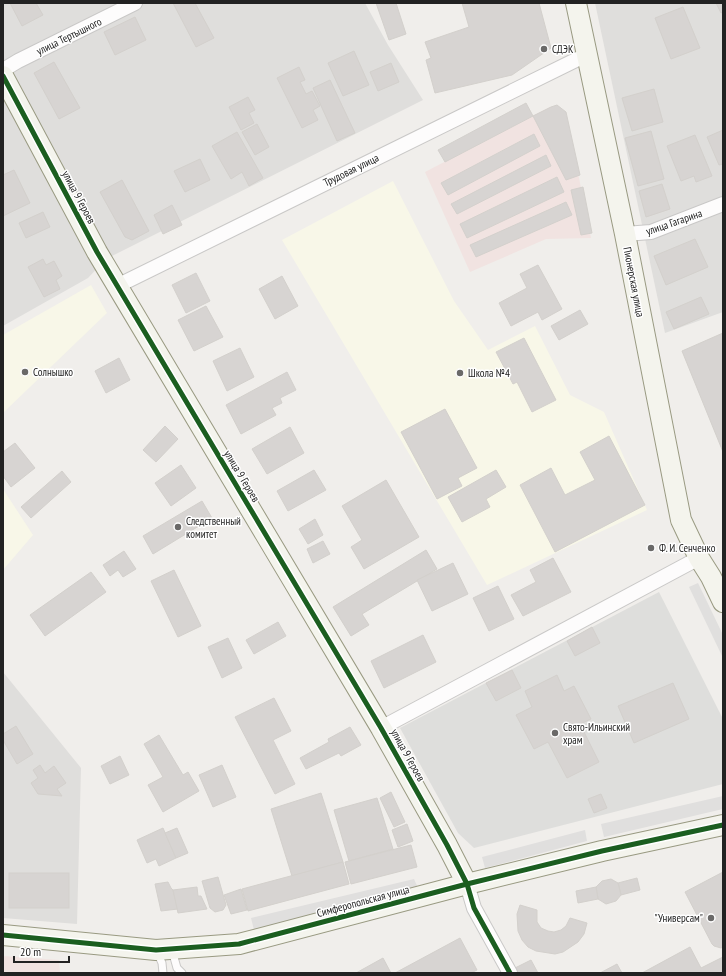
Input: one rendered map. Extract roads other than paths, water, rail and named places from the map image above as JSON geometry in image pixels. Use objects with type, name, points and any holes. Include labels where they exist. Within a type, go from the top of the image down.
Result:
[{"type":"street","name":"улица Тертышного","points":[[3,70],[18,61],[136,3]]},
{"type":"street","name":"Пионерская улица","points":[[581,5],[586,55],[625,234],[681,520],[699,558],[717,576],[723,602]]},
{"type":"street","name":"Трудовая улица","points":[[116,286],[586,55]]},
{"type":"street","name":"улица 9 Героев","points":[[3,76],[116,286],[381,728],[447,845],[466,884]]},
{"type":"street","name":"улица Гагарина","points":[[625,234],[651,232],[723,204]]},
{"type":"street","points":[[381,728],[699,558]]},
{"type":"street","name":"Симферопольская улица","points":[[3,935],[164,949],[239,944],[466,884],[602,851],[723,825]]},
{"type":"street","points":[[466,884],[474,908],[510,973]]},
{"type":"lane","points":[[163,973],[162,963],[164,949]]},
{"type":"lane","points":[[164,949],[182,973]]},
{"type":"place","name":"СДЭК","points":[[544,49]]},
{"type":"place","name":"Солнышко","points":[[25,372]]},
{"type":"place","name":"Школа №4","points":[[460,373]]},
{"type":"place","name":"Следственный комитет","points":[[178,527]]},
{"type":"place","name":"Ф. И. Сенченко","points":[[651,548]]},
{"type":"place","name":"Свято-Ильинский храм","points":[[555,733]]},
{"type":"place","name":"\"Универсам\"","points":[[711,918]]}]
